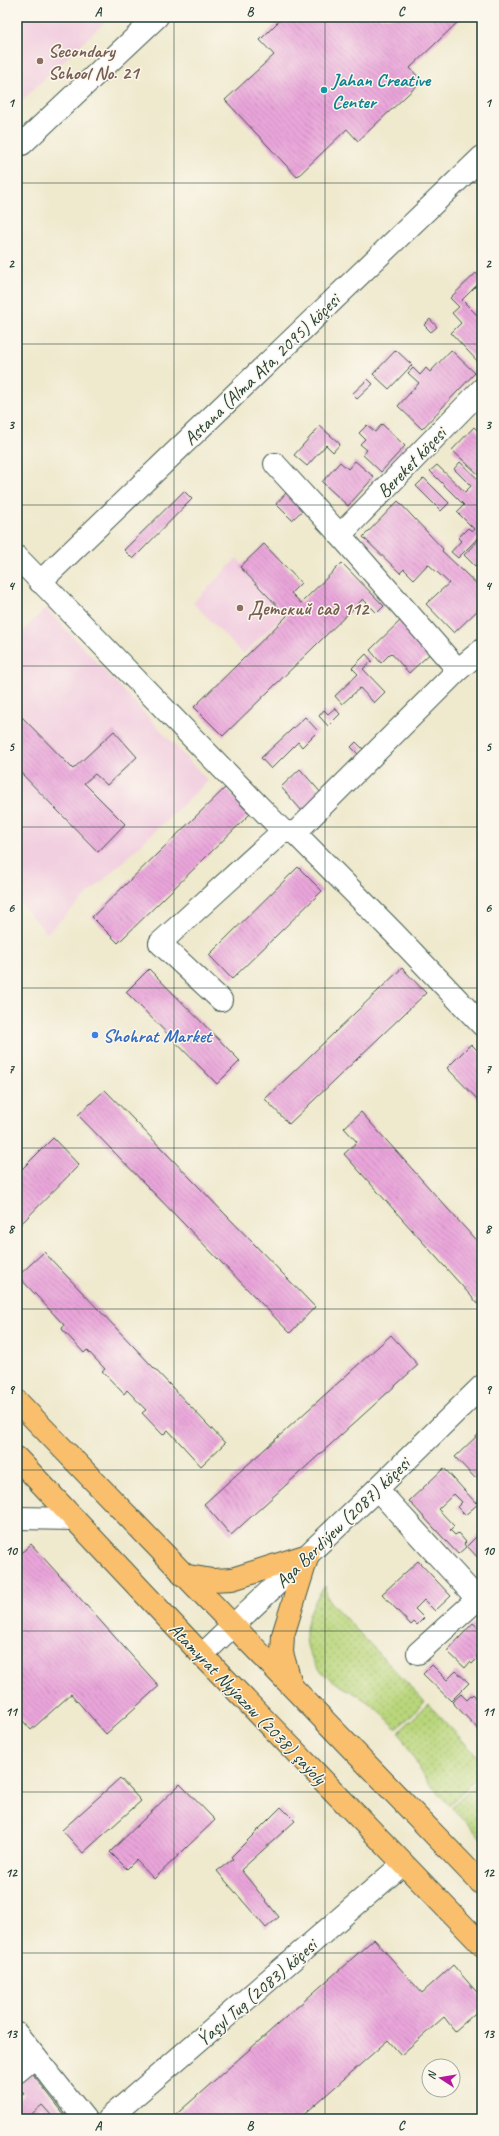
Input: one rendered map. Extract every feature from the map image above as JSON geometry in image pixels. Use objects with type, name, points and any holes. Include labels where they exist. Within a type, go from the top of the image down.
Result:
[{"type":"main road","points":[[17,1401],[482,1884]]},
{"type":"main road","name":"Atamyrat Nyýazow (2038) şaýoly","points":[[17,1458],[202,1655],[482,1945]]},
{"type":"main road","points":[[183,1575],[212,1580],[232,1579],[308,1555]]},
{"type":"main road","points":[[292,1688],[282,1653],[283,1636],[308,1555]]},
{"type":"street","points":[[22,144],[156,17]]},
{"type":"street","name":"Astana (Alma Ata, 2095) köçesi","points":[[40,582],[482,157]]},
{"type":"street","name":"Bereket köçesi","points":[[340,535],[482,389]]},
{"type":"street","points":[[275,464],[340,535],[458,670]]},
{"type":"street","points":[[17,557],[40,582],[289,832],[394,933],[482,1025]]},
{"type":"street","points":[[221,1000],[160,943],[289,832],[458,670],[482,650]]},
{"type":"street","name":"Aga Berdiýew (2087) köçesi","points":[[202,1655],[377,1489],[482,1386]]},
{"type":"street","points":[[377,1489],[481,1599],[418,1653]]},
{"type":"street","points":[[17,1518],[74,1519]]},
{"type":"street","name":"Ýaşyl Tug (2083) köçesi","points":[[108,2119],[403,1864]]},
{"type":"street","points":[[17,2034],[85,2119]]},
{"type":"street","points":[[17,2072],[35,2057]]},
{"type":"shaded area","name":"Secondary School No. 21","points":[[17,17],[110,17],[17,105]]},
{"type":"shaded area","name":"Детский сад 112","points":[[237,558],[286,613],[243,654],[193,603]]},
{"type":"shaded area","points":[[46,608],[208,781],[47,933],[17,901],[17,637]]},
{"type":"green space","points":[[325,1586],[330,1602],[425,1702],[397,1729],[368,1702],[329,1678],[318,1668],[311,1657],[307,1646],[307,1621],[317,1597]]},
{"type":"green space","points":[[428,1704],[482,1761],[482,1773],[449,1805],[426,1780],[399,1732]]},
{"type":"green space","points":[[482,1778],[482,1839],[451,1807]]},
{"type":"building","name":"Jahan Creative Center","points":[[283,17],[458,17],[461,19],[410,68],[422,81],[358,141],[347,129],[297,177],[225,100],[274,55],[260,40]]},
{"type":"building","points":[[476,273],[482,280],[462,300],[482,320],[482,366],[451,333],[461,323],[452,313],[459,307],[450,298]]},
{"type":"building","points":[[430,319],[437,327],[431,332],[424,325]]},
{"type":"building","points":[[396,350],[412,365],[389,389],[373,374]]},
{"type":"building","points":[[451,350],[475,373],[422,429],[398,406],[419,383],[408,373],[413,368],[420,375],[426,368],[430,372]]},
{"type":"building","points":[[368,379],[373,384],[357,399],[352,394]]},
{"type":"building","points":[[382,424],[405,446],[381,472],[363,455],[367,450],[360,444],[365,439],[359,433],[367,425],[375,432]]},
{"type":"building","points":[[320,426],[340,444],[333,452],[326,445],[307,466],[294,455]]},
{"type":"building","points":[[474,427],[482,435],[482,470],[478,474],[452,450]]},
{"type":"building","points":[[355,461],[374,477],[348,506],[322,482],[340,462],[348,469]]},
{"type":"building","points":[[460,462],[482,483],[482,521],[479,524],[482,527],[482,542],[478,538],[458,558],[451,552],[461,541],[458,538],[468,528],[472,531],[474,529],[457,512],[464,505],[430,471],[437,465],[465,492],[471,486],[454,469]]},
{"type":"building","points":[[424,478],[449,503],[441,511],[416,486]]},
{"type":"building","points":[[184,491],[192,499],[133,559],[124,550]]},
{"type":"building","points":[[286,493],[303,510],[292,520],[276,504]]},
{"type":"building","points":[[398,501],[443,549],[442,551],[482,589],[482,606],[454,633],[426,604],[449,583],[428,564],[414,579],[404,569],[400,573],[363,537]]},
{"type":"building","points":[[478,540],[482,544],[482,558],[475,566],[464,555]]},
{"type":"building","points":[[264,544],[301,583],[291,593],[301,603],[342,563],[384,606],[377,613],[363,599],[223,736],[194,707],[287,616],[240,567]]},
{"type":"building","points":[[482,575],[482,585],[477,579]]},
{"type":"building","points":[[404,617],[435,649],[409,673],[391,653],[381,663],[370,650]]},
{"type":"building","points":[[366,654],[372,661],[363,669],[385,692],[374,703],[360,688],[342,704],[335,696],[358,674],[352,668]]},
{"type":"building","points":[[335,708],[340,714],[328,726],[319,716],[324,710],[328,714]]},
{"type":"building","points":[[17,712],[73,769],[114,731],[137,757],[107,785],[95,774],[84,783],[125,824],[98,852],[17,769]]},
{"type":"building","points":[[305,717],[318,731],[302,747],[298,742],[271,769],[261,758]]},
{"type":"building","points":[[356,742],[363,749],[358,754],[351,747]]},
{"type":"building","points":[[300,769],[322,794],[302,811],[281,787]]},
{"type":"building","points":[[225,788],[250,814],[118,943],[92,917]]},
{"type":"building","points":[[298,867],[322,891],[232,979],[209,955]]},
{"type":"building","points":[[402,968],[426,993],[289,1124],[265,1099]]},
{"type":"building","points":[[149,969],[240,1061],[217,1084],[126,992]]},
{"type":"building","points":[[471,1044],[482,1055],[482,1104],[447,1068]]},
{"type":"building","points":[[105,1090],[315,1307],[290,1333],[78,1115]]},
{"type":"building","points":[[361,1112],[482,1247],[482,1303],[479,1305],[344,1154],[357,1142],[344,1128]]},
{"type":"building","points":[[53,1138],[79,1165],[17,1228],[17,1174]]},
{"type":"building","points":[[44,1252],[225,1443],[201,1466],[168,1430],[163,1435],[142,1413],[146,1410],[127,1390],[124,1394],[102,1371],[105,1369],[87,1350],[84,1353],[62,1329],[64,1325],[18,1276]]},
{"type":"building","points":[[391,1335],[418,1365],[231,1535],[204,1504]]},
{"type":"building","points":[[482,1431],[482,1471],[475,1478],[455,1457]]},
{"type":"building","points":[[444,1468],[476,1503],[482,1497],[482,1508],[478,1504],[465,1515],[457,1507],[462,1502],[454,1494],[438,1509],[454,1526],[450,1530],[455,1535],[458,1533],[466,1542],[464,1544],[466,1547],[458,1554],[409,1501]]},
{"type":"building","points":[[482,1531],[482,1562],[467,1546]]},
{"type":"building","points":[[31,1544],[159,1686],[106,1734],[71,1694],[31,1730],[17,1714],[17,1557]]},
{"type":"building","points":[[418,1561],[451,1596],[435,1611],[424,1600],[415,1609],[424,1618],[417,1625],[414,1622],[411,1625],[382,1594]]},
{"type":"building","points":[[473,1623],[482,1631],[482,1652],[476,1657],[478,1658],[472,1664],[470,1662],[465,1668],[447,1651]]},
{"type":"building","points":[[432,1665],[447,1680],[456,1671],[469,1683],[451,1701],[423,1674]]},
{"type":"building","points":[[461,1694],[467,1700],[473,1694],[480,1702],[478,1704],[482,1708],[482,1733],[452,1702]]},
{"type":"building","points":[[120,1778],[141,1801],[83,1853],[62,1830]]},
{"type":"building","points":[[180,1784],[215,1820],[154,1879],[136,1860],[127,1869],[110,1852]]},
{"type":"building","points":[[281,1807],[295,1821],[241,1870],[279,1917],[266,1928],[217,1871],[233,1859],[231,1857]]},
{"type":"building","points":[[374,1939],[422,1993],[453,1965],[482,1998],[482,2007],[455,2031],[444,2017],[401,2055],[388,2040],[299,2119],[171,2119]]},
{"type":"building","points":[[32,2073],[68,2119],[47,2119],[52,2116],[42,2105],[26,2119],[17,2119],[17,2099],[24,2094],[17,2085]]},
{"type":"place","name":"Secondary School No. 21","points":[[40,61]]},
{"type":"place","name":"Jahan Creative Center","points":[[324,90]]},
{"type":"place","name":"Детский сад 112","points":[[240,608]]},
{"type":"place","name":"Shohrat Market","points":[[95,1035]]}]
